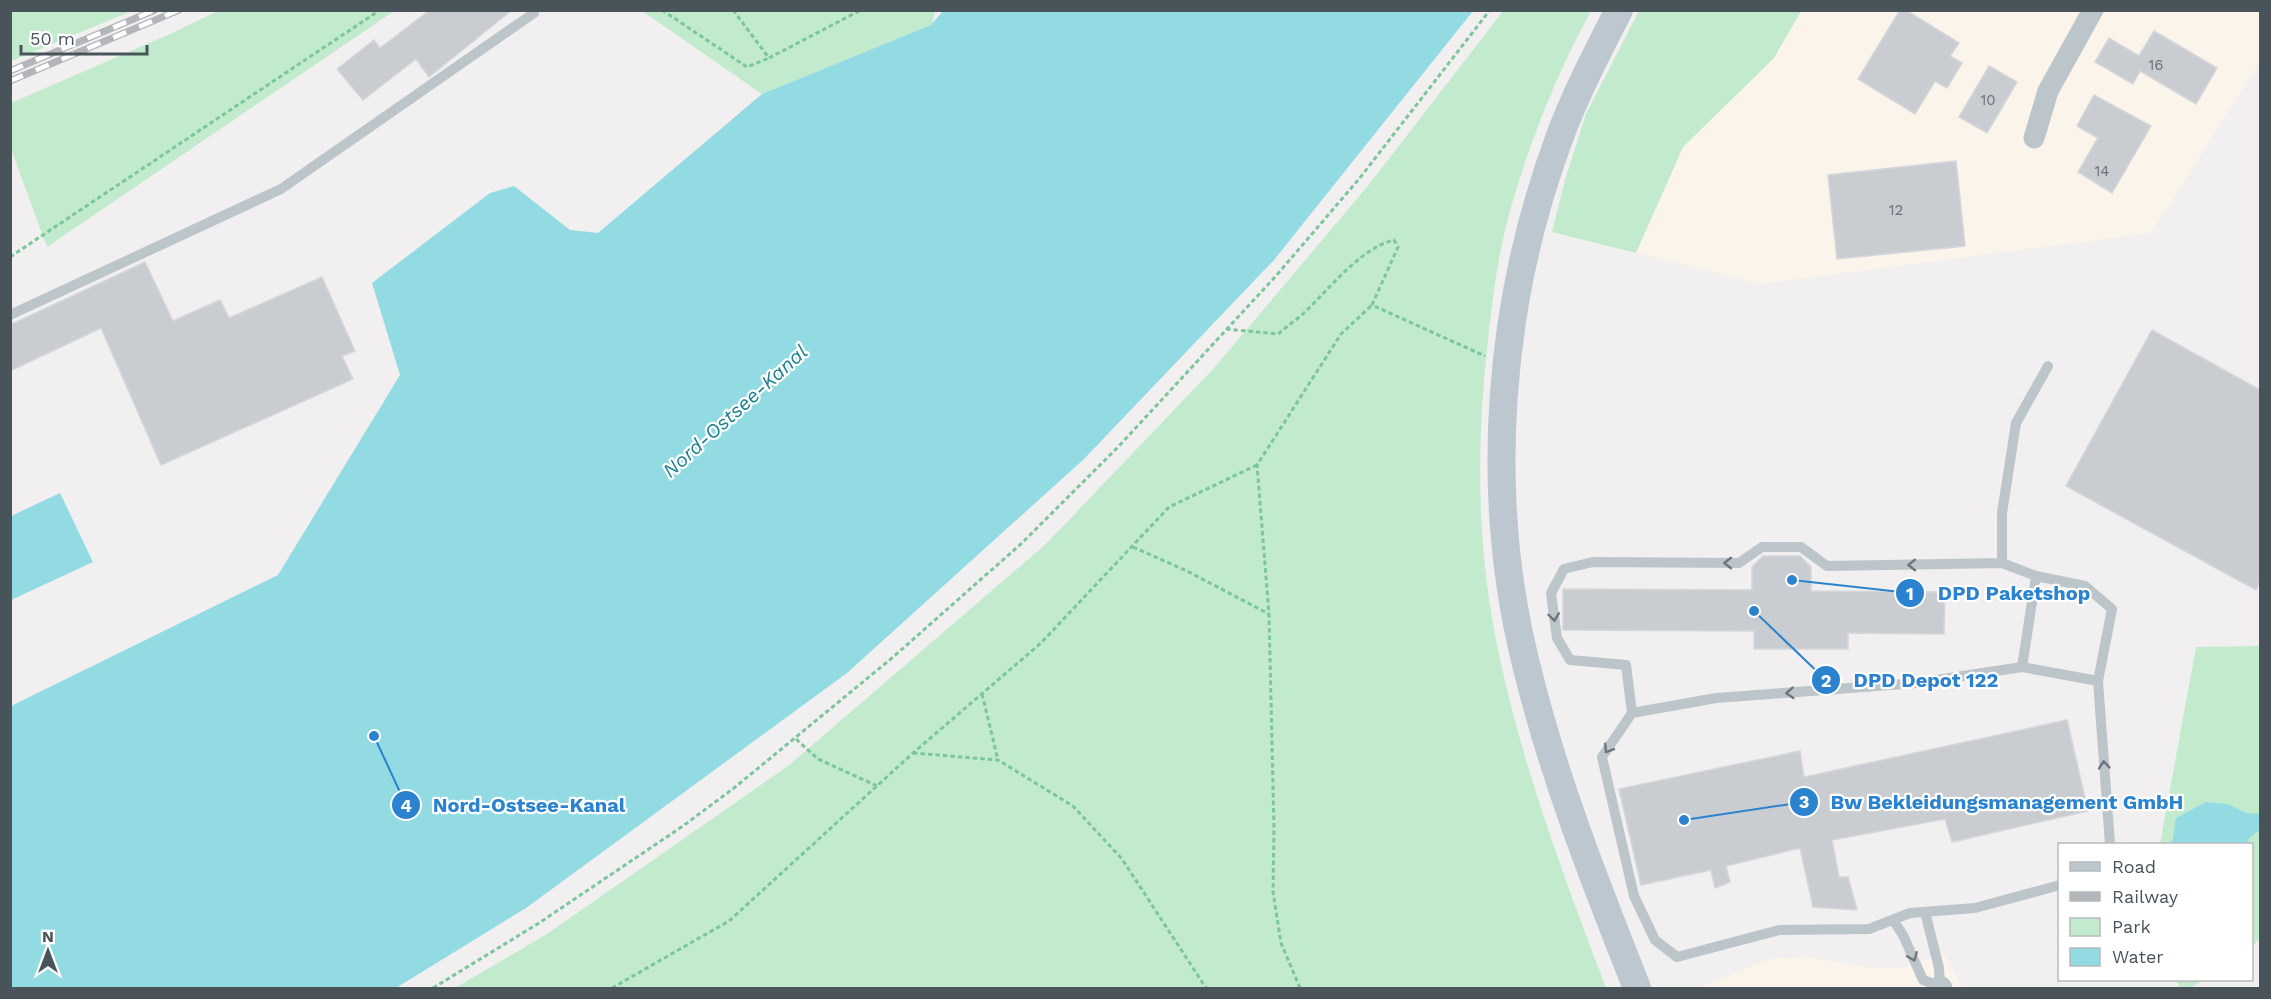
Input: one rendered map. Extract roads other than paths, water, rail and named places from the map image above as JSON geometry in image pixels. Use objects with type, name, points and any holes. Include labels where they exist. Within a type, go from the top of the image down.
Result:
[{"type":"main road","points":[[1619,10],[1561,135],[1536,210],[1520,276],[1505,367],[1503,507],[1511,584],[1525,662],[1546,742],[1576,832],[1637,988]]},
{"type":"street","points":[[2034,138],[2048,91],[2093,10]]},
{"type":"lane","points":[[10,315],[281,189],[534,13]]},
{"type":"lane","points":[[2002,563],[2002,513],[2016,423],[2048,366]]},
{"type":"lane","points":[[2058,886],[1975,908],[1910,914],[1869,929],[1779,930],[1677,957],[1655,940],[1634,896],[1602,757],[1632,713],[1626,665],[1570,660],[1557,638],[1551,593],[1564,568],[1593,562],[1739,563],[1762,547],[1801,547],[1827,566],[2002,563],[2036,576],[2085,586],[2112,609],[2098,681],[2110,843]]},
{"type":"lane","points":[[2022,667],[2036,576]]},
{"type":"lane","points":[[1632,713],[1716,698],[1917,683],[2022,667],[2098,681]]},
{"type":"lane","points":[[1893,920],[1903,935],[1923,980],[1941,987],[1939,968],[1925,912]]},
{"type":"water","points":[[943,11],[1473,11],[1274,260],[1084,459],[847,673],[526,908],[396,988],[11,988],[11,706],[278,575],[400,375],[372,283],[490,193],[514,186],[570,230],[598,233],[762,94],[931,25]]},
{"type":"water","points":[[60,493],[93,562],[11,600],[11,516]]},
{"type":"water","points":[[2206,802],[2227,804],[2247,813],[2260,814],[2260,830],[2249,838],[2248,843],[2172,843],[2176,818]]},
{"type":"railway","points":[[10,71],[155,10]]},
{"type":"railway","points":[[10,81],[179,10]]},
{"type":"place","name":"DPD Paketshop","points":[[1792,580]]},
{"type":"place","name":"DPD Depot 122","points":[[1754,611]]},
{"type":"place","name":"Nord-Ostsee-Kanal","points":[[374,736]]},
{"type":"place","name":"Bw Bekleidungsmanagement GmbH","points":[[1684,820]]}]
